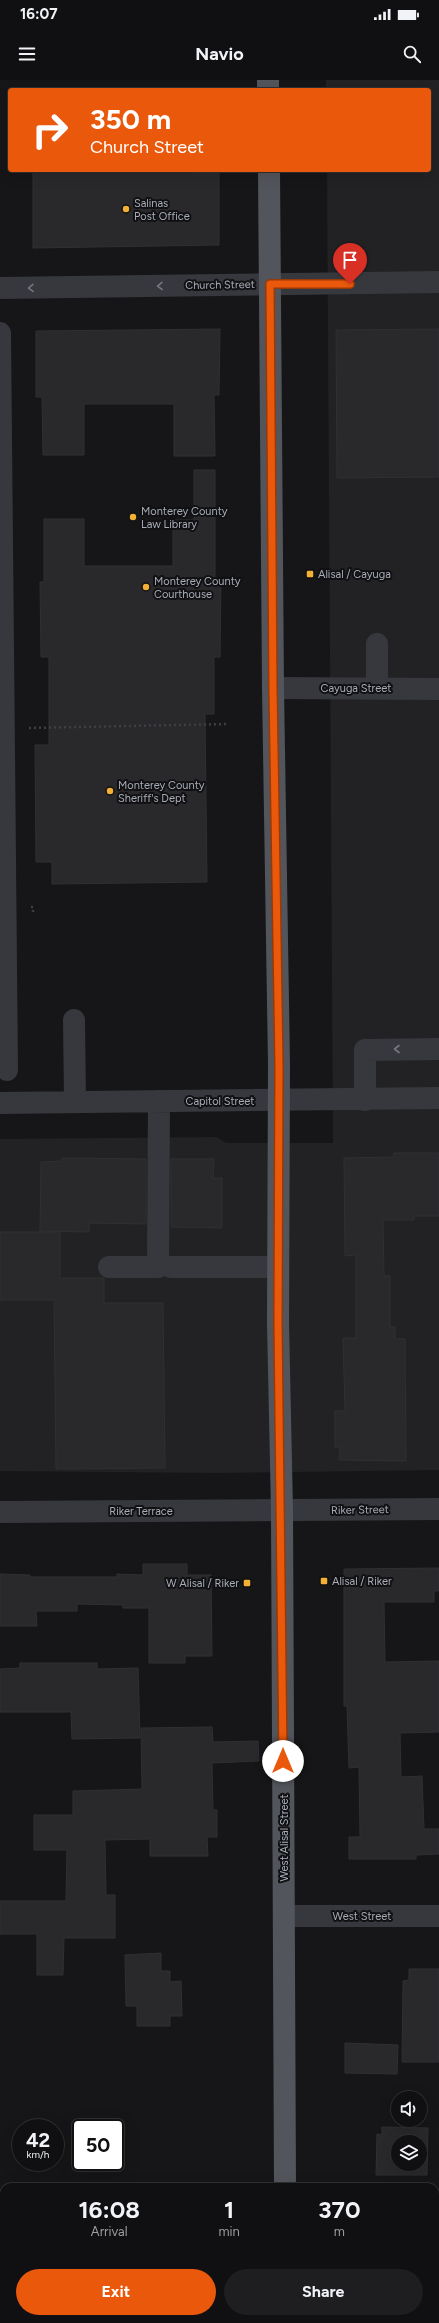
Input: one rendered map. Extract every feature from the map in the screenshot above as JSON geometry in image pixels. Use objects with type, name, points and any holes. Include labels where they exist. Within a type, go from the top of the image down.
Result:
[{"type":"main road","name":"West Alisal Street","points":[[268,172],[278,1100],[278,1267],[282,1510],[285,2183]]},
{"type":"street","name":"Church Street","points":[[0,288],[439,282]]},
{"type":"street","points":[[0,332],[7,1070]]},
{"type":"street","points":[[377,644],[377,681]]},
{"type":"street","name":"Cayuga Street","points":[[273,688],[377,681],[439,689]]},
{"type":"street","points":[[74,1020],[75,1102]]},
{"type":"street","points":[[365,1100],[365,1050],[434,1049]]},
{"type":"street","name":"Capitol Street","points":[[0,1103],[439,1098]]},
{"type":"street","points":[[109,1267],[158,1267],[159,1101]]},
{"type":"street","points":[[171,1267],[278,1267]]},
{"type":"street","name":"Riker Street","points":[[282,1510],[439,1509]]},
{"type":"street","name":"Riker Terrace","points":[[0,1512],[282,1510]]},
{"type":"street","name":"West Street","points":[[285,1916],[439,1916]]},
{"type":"path","points":[[4,728],[229,724]]},
{"type":"shaded area","points":[[326,80],[439,80],[439,1470],[216,1473],[0,1471],[0,1139],[217,1137],[226,1143],[333,1143],[327,172],[431,172],[431,88],[326,88]]},
{"type":"building","name":"Salinas Post Office","points":[[33,172],[219,173],[219,245],[33,248]]},
{"type":"building","points":[[220,329],[219,395],[214,395],[215,456],[174,456],[174,404],[84,404],[84,455],[43,455],[42,397],[36,397],[36,331]]},
{"type":"building","points":[[439,329],[439,477],[337,478],[336,330]]},
{"type":"building","points":[[194,470],[215,470],[215,579],[221,579],[220,657],[214,657],[214,714],[205,714],[207,882],[52,884],[52,862],[36,862],[35,745],[49,745],[49,657],[41,657],[40,582],[44,582],[44,519],[84,519],[84,566],[173,566],[173,520],[194,520]]},
{"type":"building","points":[[394,1153],[439,1153],[439,1216],[414,1216],[414,1220],[383,1220],[384,1276],[390,1276],[390,1327],[395,1327],[395,1339],[405,1339],[406,1461],[339,1460],[340,1447],[335,1447],[335,1411],[345,1411],[343,1338],[356,1338],[356,1255],[345,1256],[344,1158],[394,1157]]},
{"type":"building","points":[[62,1158],[146,1159],[146,1224],[89,1223],[89,1232],[40,1231],[41,1162],[62,1161]]},
{"type":"building","points":[[171,1159],[214,1159],[213,1178],[222,1178],[222,1228],[171,1227]]},
{"type":"building","points":[[0,1232],[60,1232],[60,1278],[104,1278],[104,1303],[163,1303],[165,1468],[56,1469],[54,1300],[0,1300]]},
{"type":"building","points":[[143,1564],[187,1564],[187,1575],[211,1575],[212,1656],[185,1656],[185,1663],[149,1663],[149,1608],[123,1608],[123,1605],[77,1604],[77,1611],[36,1611],[37,1626],[0,1626],[0,1574],[30,1575],[30,1577],[117,1577],[117,1574],[143,1575]]},
{"type":"building","points":[[439,1568],[439,1591],[434,1591],[434,1602],[384,1602],[385,1662],[439,1661],[439,1732],[400,1733],[401,1777],[422,1776],[424,1829],[439,1829],[439,1854],[416,1855],[416,1859],[349,1859],[349,1837],[360,1837],[359,1767],[349,1768],[347,1706],[344,1706],[344,1569]]},
{"type":"building","points":[[20,1663],[97,1663],[97,1669],[138,1668],[140,1738],[72,1739],[71,1712],[0,1712],[0,1669],[20,1668]]},
{"type":"building","points":[[212,1727],[213,1742],[258,1741],[259,1761],[212,1763],[213,1810],[217,1810],[217,1837],[207,1837],[208,1856],[150,1856],[150,1839],[105,1840],[106,1895],[115,1895],[115,1938],[64,1938],[63,1975],[37,1975],[37,1934],[0,1934],[0,1901],[66,1901],[67,1850],[34,1850],[34,1815],[73,1815],[73,1791],[142,1789],[141,1728]]},
{"type":"building","points":[[161,1953],[161,1971],[170,1971],[170,1982],[181,1981],[182,2016],[170,2016],[170,2026],[137,2026],[137,2006],[126,2006],[125,1955]]},
{"type":"building","points":[[409,1969],[439,1969],[439,2062],[402,2062],[403,1981],[409,1980]]},
{"type":"building","points":[[345,2043],[398,2045],[397,2074],[345,2073]]},
{"type":"building","points":[[382,2127],[428,2128],[427,2175],[376,2175],[377,2134],[382,2135]]},
{"type":"place","name":"Salinas Post Office","points":[[126,209]]},
{"type":"place","name":"Monterey County Law Library","points":[[133,517]]},
{"type":"place","name":"Alisal / Cayuga","points":[[310,574]]},
{"type":"place","name":"Monterey County Courthouse","points":[[146,587]]},
{"type":"place","name":"Monterey County Sheriff's Dept","points":[[110,791]]},
{"type":"place","name":"Alisal / Riker","points":[[324,1581]]},
{"type":"place","name":"W Alisal / Riker","points":[[247,1583]]},
{"type":"route","points":[[283,1761],[282,1510],[278,1323],[279,1065],[273,688],[270,284],[350,284]]}]
